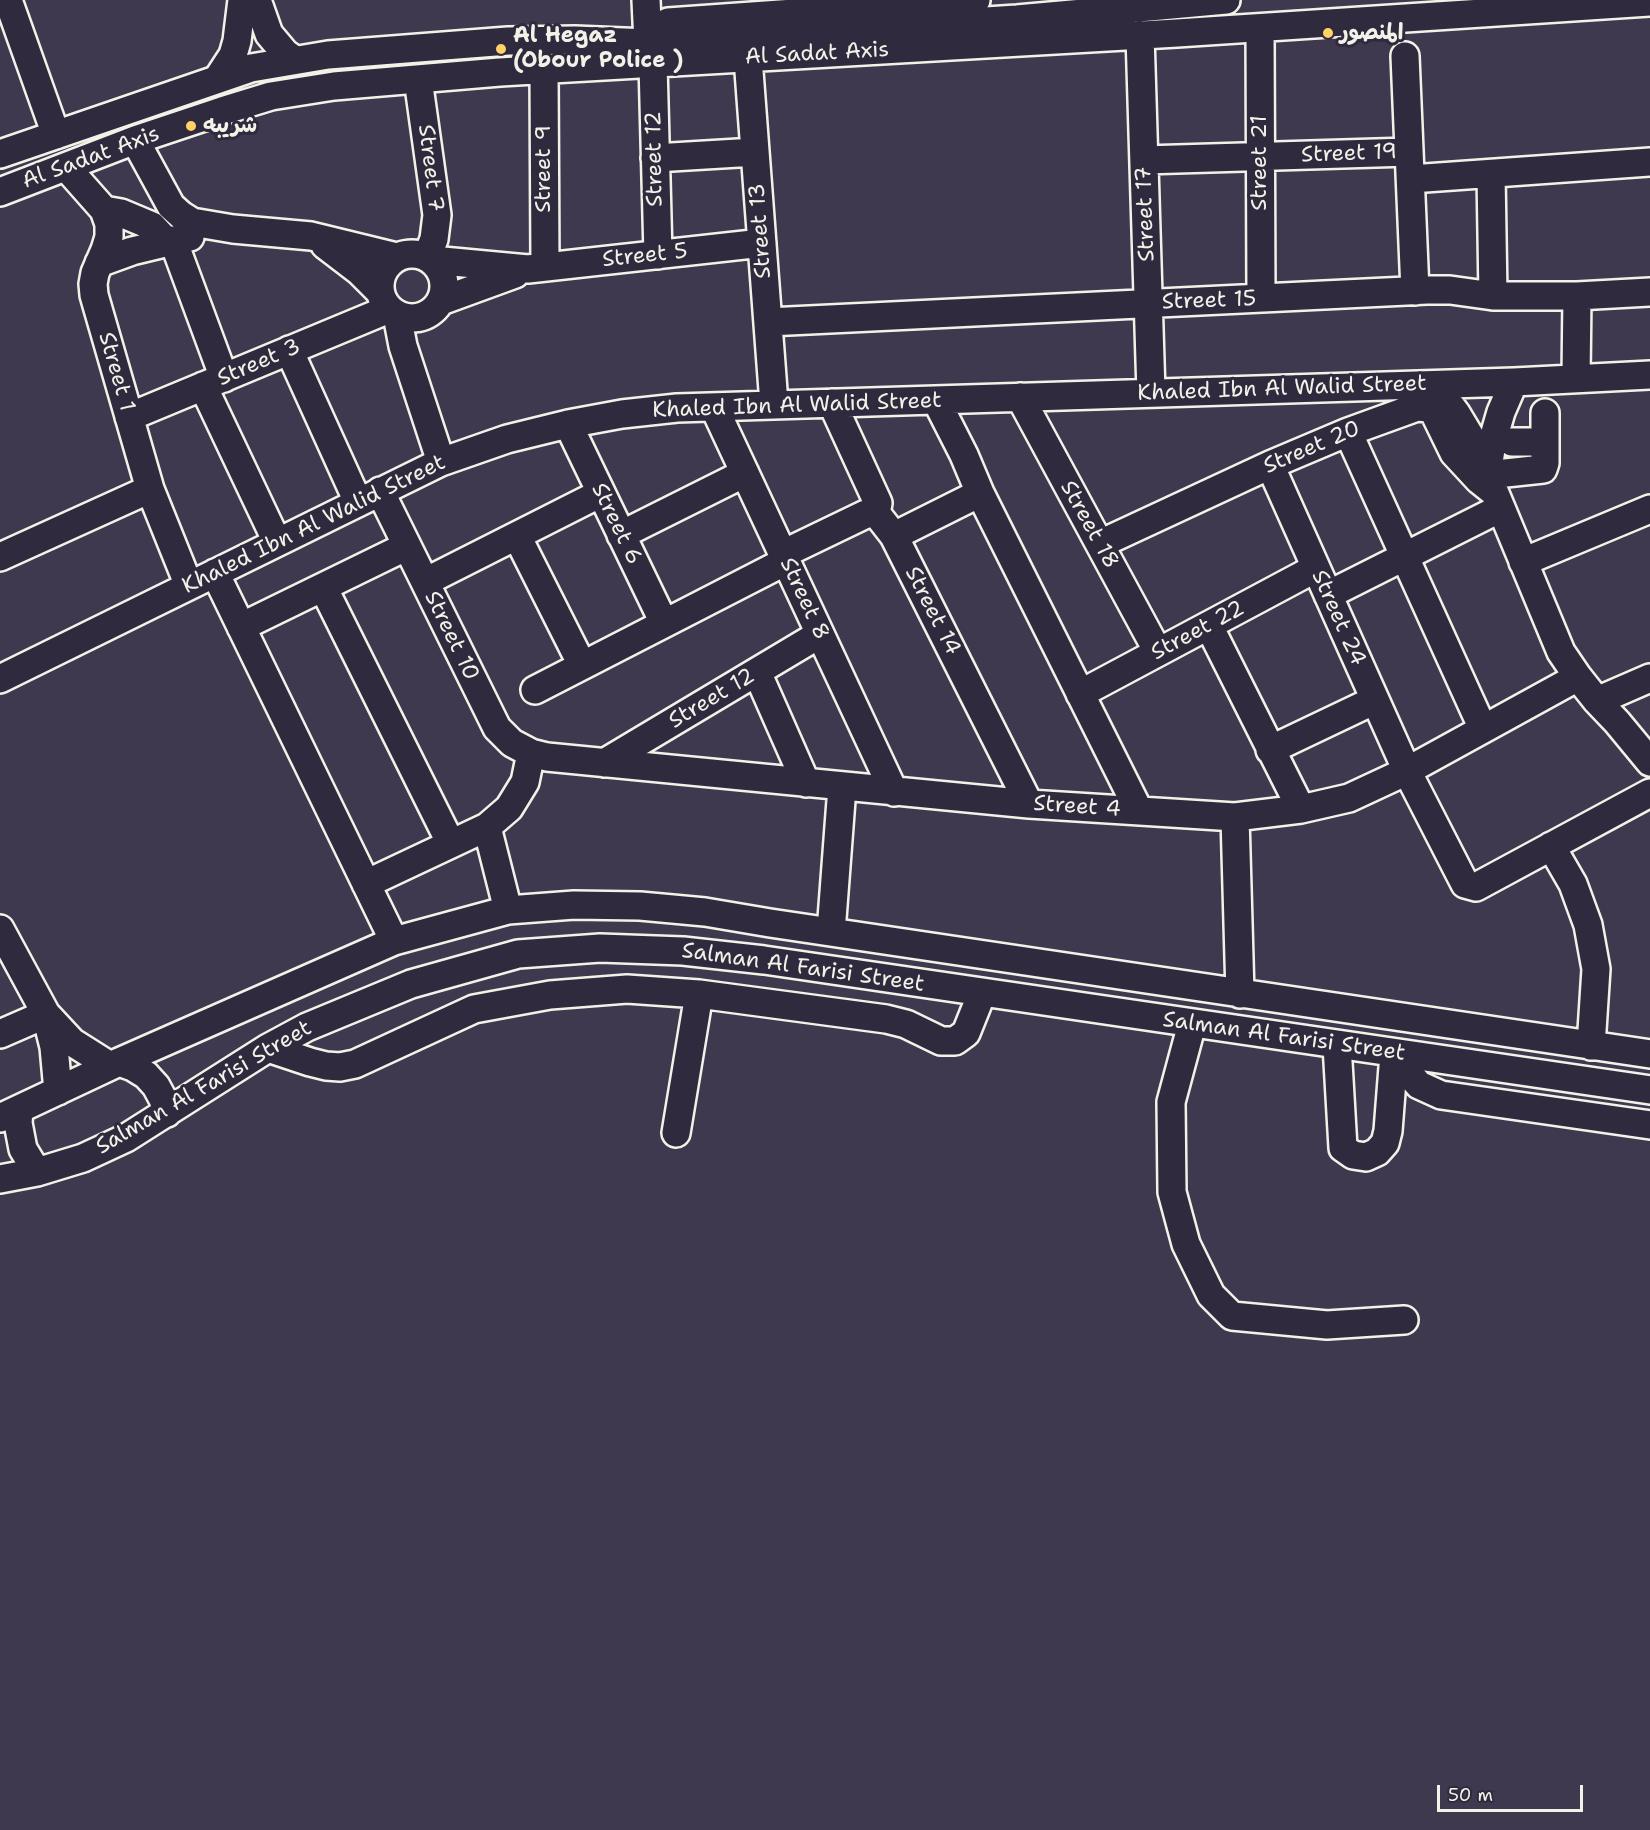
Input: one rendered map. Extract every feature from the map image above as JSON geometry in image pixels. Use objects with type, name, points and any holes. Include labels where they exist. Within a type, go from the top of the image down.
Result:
[{"type":"street","points":[[9,0],[56,135]]},
{"type":"street","points":[[218,78],[233,55],[242,0]]},
{"type":"street","points":[[257,0],[270,33],[285,53],[295,60]]},
{"type":"street","name":"Street 12","points":[[646,0],[658,255]]},
{"type":"street","points":[[828,14],[976,0]]},
{"type":"street","points":[[985,0],[1005,8],[1017,19]]},
{"type":"street","name":"Al Sadat Axis","points":[[0,192],[135,140],[271,96],[334,86],[576,68],[828,14],[1017,19],[1226,0]]},
{"type":"street","name":"Al Sadat Axis","points":[[0,154],[251,68],[375,50],[508,41],[575,40],[650,53],[748,58],[1650,2]]},
{"type":"street","points":[[1175,3],[1177,33]]},
{"type":"street","name":"Street 21","points":[[1260,28],[1261,298]]},
{"type":"street","name":"Street 17","points":[[1140,35],[1151,393]]},
{"type":"street","points":[[575,40],[568,49],[568,54],[576,68]]},
{"type":"street","points":[[500,72],[508,69],[513,63],[515,55],[508,41]]},
{"type":"street","points":[[1405,56],[1415,291]]},
{"type":"street","name":"Street 13","points":[[748,58],[774,404]]},
{"type":"street","name":"Street 9","points":[[537,268],[544,70]]},
{"type":"street","name":"Street 7","points":[[418,79],[437,215],[429,258]]},
{"type":"street","points":[[135,140],[171,206],[192,222],[233,229],[311,236],[397,257]]},
{"type":"street","points":[[655,158],[754,152]]},
{"type":"street","name":"Street 19","points":[[1144,160],[1409,152]]},
{"type":"street","name":"Street 19","points":[[1411,179],[1650,162]]},
{"type":"street","points":[[66,167],[105,210],[129,216],[164,236]]},
{"type":"street","points":[[152,171],[164,236],[213,382],[277,542]]},
{"type":"street","points":[[1491,174],[1493,296]]},
{"type":"street","name":"Street 1","points":[[105,210],[109,224],[109,237],[93,284],[94,296],[150,489],[189,586]]},
{"type":"street","points":[[99,263],[164,236],[233,229]]},
{"type":"street","points":[[311,236],[336,252],[389,305],[404,317],[418,318],[431,312],[441,301],[445,284],[438,267],[429,258],[407,254],[389,263],[383,271],[380,282],[389,305],[403,346],[441,462]]},
{"type":"street","name":"Street 5","points":[[429,258],[537,268],[762,243]]},
{"type":"street","name":"Street 5","points":[[441,301],[537,268]]},
{"type":"street","name":"Street 15","points":[[768,322],[1415,291],[1450,290],[1493,296],[1577,296],[1650,292]]},
{"type":"street","points":[[1576,378],[1577,296]]},
{"type":"street","name":"Street 3","points":[[129,417],[389,305]]},
{"type":"street","name":"Street 10","points":[[289,350],[369,496],[407,546],[497,728],[512,743],[539,755]]},
{"type":"street","name":"Khaled Ibn Al Walid Street","points":[[0,679],[441,462],[507,439],[622,414],[774,404],[1435,385],[1650,375]]},
{"type":"street","points":[[1494,492],[1492,443],[1501,412],[1514,382]]},
{"type":"street","points":[[1435,385],[1474,443],[1562,652],[1597,701],[1650,762]]},
{"type":"street","name":"Street 18","points":[[1020,397],[1158,652]]},
{"type":"street","points":[[936,400],[1139,811]]},
{"type":"street","points":[[535,690],[866,514],[876,514],[878,503],[832,403]]},
{"type":"street","name":"Street 8","points":[[714,407],[894,792]]},
{"type":"street","name":"Street 20","points":[[1100,544],[1270,465],[1348,432],[1417,407],[1429,408],[1434,412],[1454,453],[1494,492]]},
{"type":"street","name":"Street 6","points":[[568,424],[664,623]]},
{"type":"street","points":[[1328,595],[1405,557],[1494,492],[1540,470],[1545,463],[1545,429],[1512,437]]},
{"type":"street","points":[[1348,432],[1484,729]]},
{"type":"street","name":"Street 24","points":[[1270,465],[1407,771],[1465,884],[1476,886],[1551,846]]},
{"type":"street","points":[[621,535],[745,473]]},
{"type":"street","points":[[0,556],[150,489]]},
{"type":"street","points":[[425,582],[601,493]]},
{"type":"street","points":[[894,536],[980,493]]},
{"type":"street","points":[[1523,562],[1650,509]]},
{"type":"street","name":"Street 14","points":[[876,514],[894,536],[1029,804]]},
{"type":"street","points":[[517,536],[582,665]]},
{"type":"street","points":[[241,627],[407,546]]},
{"type":"street","name":"Street 22","points":[[1080,694],[1316,568]]},
{"type":"street","points":[[215,573],[394,941]]},
{"type":"street","points":[[323,587],[451,844]]},
{"type":"street","points":[[1209,626],[1301,809]]},
{"type":"street","name":"Street 12","points":[[604,763],[820,634]]},
{"type":"street","points":[[757,672],[806,783]]},
{"type":"street","name":"Street 4","points":[[539,755],[894,792],[1029,804],[1235,817],[1301,809],[1349,798],[1407,771],[1578,677]]},
{"type":"street","points":[[1597,701],[1650,678]]},
{"type":"street","points":[[1270,750],[1374,700]]},
{"type":"street","points":[[366,884],[487,827],[509,808],[539,755]]},
{"type":"street","points":[[831,932],[842,787]]},
{"type":"street","points":[[1591,1046],[1596,969],[1588,926],[1573,884],[1551,846],[1650,793]]},
{"type":"street","points":[[1235,817],[1240,994]]},
{"type":"street","points":[[487,827],[508,910]]},
{"type":"street","name":"Salman Al Farisi Street","points":[[10,1114],[114,1064],[394,941],[508,910],[574,905],[640,906],[705,912],[1650,1054]]},
{"type":"street","points":[[0,929],[46,1014],[72,1042],[114,1064],[133,1067],[146,1075],[160,1093],[167,1113]]},
{"type":"street","name":"Salman Al Farisi Street","points":[[0,1179],[37,1172],[83,1158],[105,1148],[126,1138],[268,1048],[307,1027],[411,984],[518,954],[600,948],[683,951],[764,960],[1336,1046],[1650,1090]]},
{"type":"street","points":[[268,1048],[326,1066],[354,1064],[484,1007],[550,994],[627,989],[699,994],[886,1019],[906,1024],[941,1041],[955,1041],[966,1034],[982,993]]},
{"type":"street","points":[[676,1133],[699,994]]},
{"type":"street","points":[[0,1034],[46,1014]]},
{"type":"street","points":[[46,1014],[54,1047],[58,1091]]},
{"type":"street","points":[[1192,1024],[1171,1102],[1172,1192],[1186,1244],[1211,1295],[1232,1316],[1327,1325],[1404,1320]]},
{"type":"street","points":[[1336,1046],[1343,1148],[1353,1155],[1365,1157],[1377,1152],[1385,1143],[1397,1054]]},
{"type":"street","points":[[1397,1054],[1411,1076],[1424,1088],[1441,1095],[1650,1125]]},
{"type":"street","points":[[10,1114],[18,1123],[23,1149],[37,1172]]},
{"type":"place","name":"المنصور","points":[[1328,33]]},
{"type":"place","name":"Al Hegaz (Obour Police )","points":[[501,49]]},
{"type":"place","name":"شريبه","points":[[191,126]]}]
